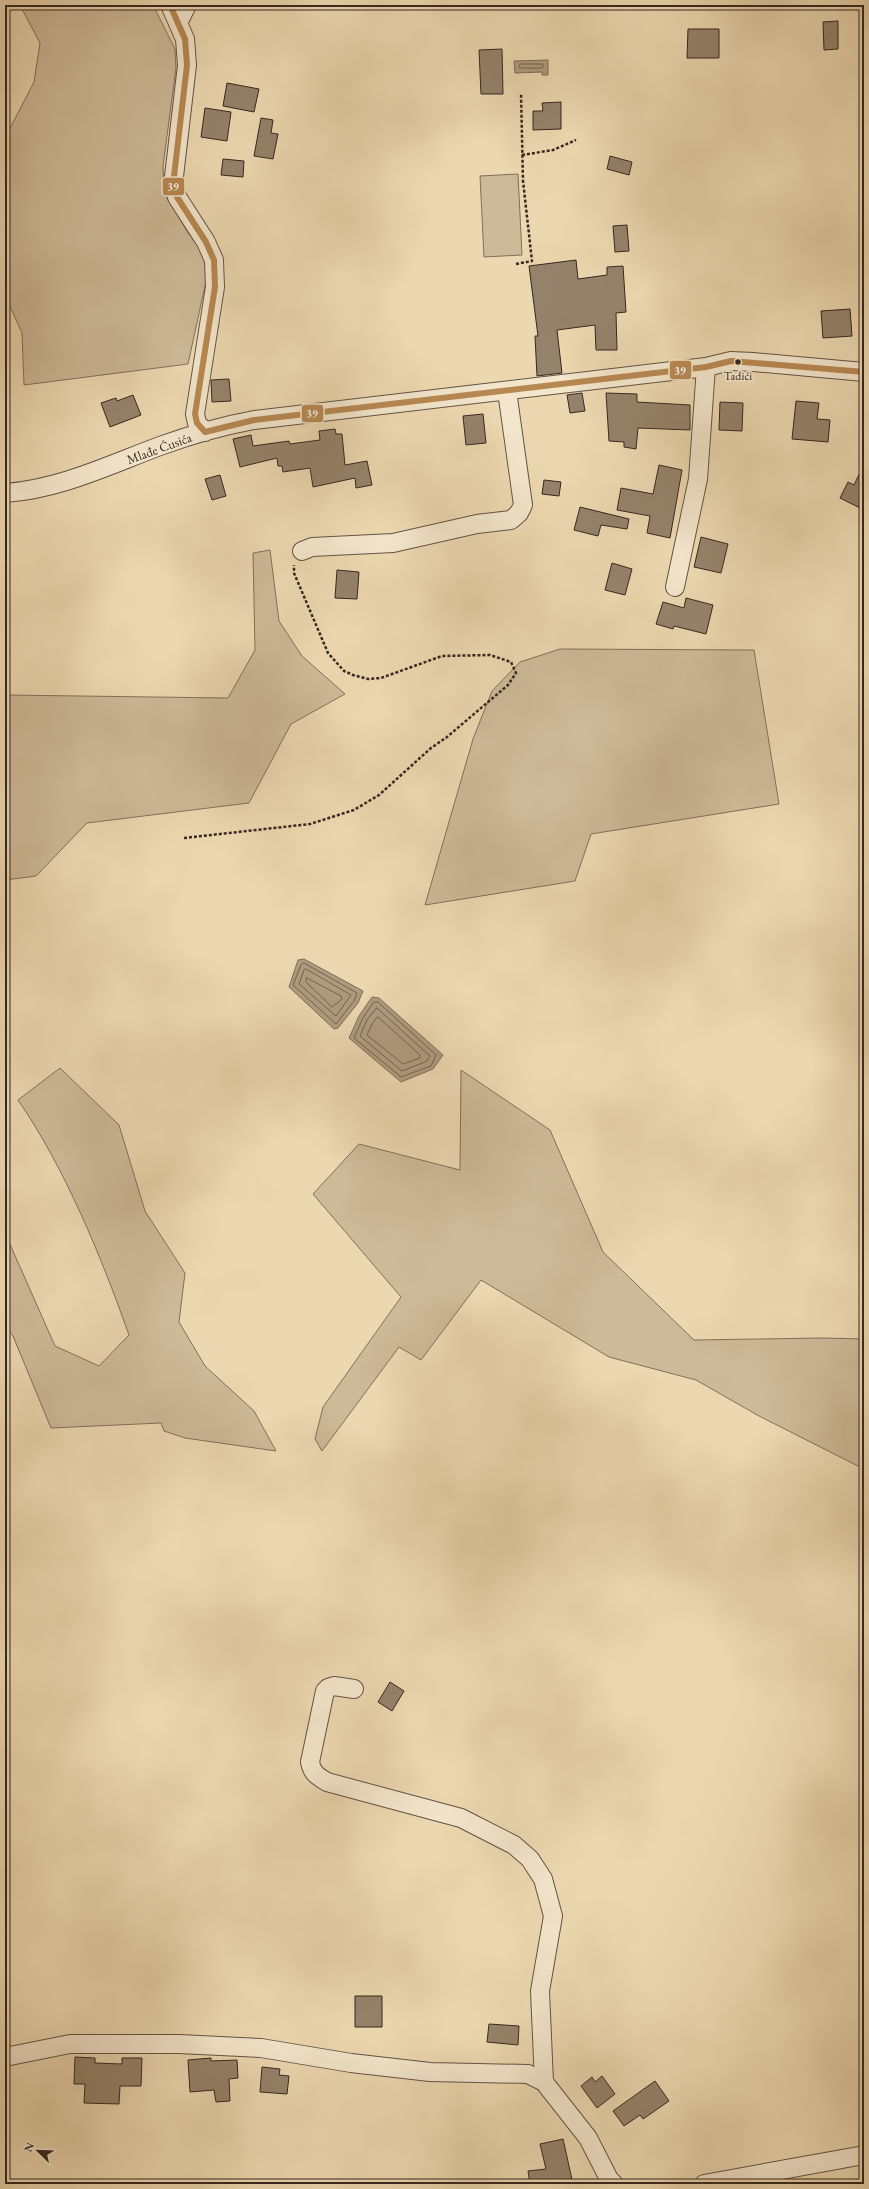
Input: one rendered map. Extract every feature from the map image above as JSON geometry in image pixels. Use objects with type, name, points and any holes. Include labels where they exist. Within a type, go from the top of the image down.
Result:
[{"type":"street","points":[[170,5],[185,39],[188,65],[173,185],[177,197],[206,242],[214,260],[215,287],[195,414],[197,423],[205,432]]},
{"type":"street","points":[[178,23],[187,5]]},
{"type":"street","name":"Mlađe Ćusića","points":[[5,493],[49,486],[103,468],[160,446],[205,432],[254,420],[706,367],[731,361],[864,372]]},
{"type":"street","points":[[674,587],[698,479],[706,367]]},
{"type":"street","points":[[302,551],[312,547],[393,543],[477,524],[511,520],[519,513],[523,505],[507,391]]},
{"type":"street","points":[[354,1689],[334,1686],[325,1691],[310,1762],[312,1771],[327,1782],[468,1821],[514,1845],[530,1859],[542,1879],[553,1916],[540,1991],[544,2082]]},
{"type":"street","points":[[5,2057],[70,2044],[179,2044],[261,2048],[351,2063],[430,2072],[528,2074],[544,2082],[588,2138],[608,2179],[614,2184]]},
{"type":"street","points":[[704,2184],[864,2155]]},
{"type":"path","points":[[516,264],[532,262],[523,181],[521,93]]},
{"type":"path","points":[[522,155],[553,150],[576,140]]},
{"type":"path","points":[[184,838],[310,824],[354,810],[379,794],[431,748],[447,738],[508,685],[516,673],[511,662],[490,655],[442,656],[380,678],[368,679],[344,671],[328,653],[294,573],[294,565],[302,551]]},
{"type":"shaded area","points":[[20,5],[153,5],[175,49],[176,68],[163,166],[164,192],[188,233],[200,248],[208,272],[188,364],[24,385],[22,333],[5,295],[5,261],[9,239],[5,225],[5,138],[34,82],[40,43]]},
{"type":"shaded area","points":[[518,174],[522,255],[484,257],[480,176]]},
{"type":"shaded area","points":[[270,550],[279,621],[302,656],[345,694],[291,724],[249,803],[87,823],[36,876],[5,880],[5,695],[228,698],[255,650],[253,553]]},
{"type":"shaded area","points":[[560,649],[754,650],[779,804],[591,834],[575,881],[425,905],[473,739],[492,691],[520,662]]},
{"type":"shaded area","points":[[60,1068],[119,1125],[145,1211],[185,1273],[179,1322],[205,1366],[254,1411],[276,1451],[185,1438],[164,1431],[161,1423],[51,1428],[13,1336],[5,1325],[5,1233],[55,1346],[99,1366],[129,1335],[81,1213],[51,1154],[18,1100]]},
{"type":"shaded area","points":[[461,1070],[550,1130],[603,1252],[694,1340],[822,1338],[864,1339],[864,1469],[759,1416],[696,1380],[609,1357],[481,1280],[421,1360],[399,1347],[322,1451],[315,1439],[323,1407],[401,1297],[313,1194],[359,1144],[460,1170]]},
{"type":"water","points":[[548,60],[548,75],[542,75],[542,72],[515,73],[514,61]]},
{"type":"water","points":[[304,959],[363,991],[358,1003],[338,1028],[334,1029],[289,987],[298,960]]},
{"type":"water","points":[[372,997],[379,998],[443,1055],[433,1069],[401,1082],[349,1038],[359,1016]]},
{"type":"building","points":[[838,21],[838,49],[824,50],[823,22]]},
{"type":"building","points":[[688,29],[719,29],[719,58],[687,58]]},
{"type":"building","points":[[502,49],[503,94],[481,94],[479,50]]},
{"type":"building","points":[[227,83],[259,89],[254,112],[223,106]]},
{"type":"building","points":[[561,102],[561,129],[533,130],[533,111],[543,111],[542,103]]},
{"type":"building","points":[[205,108],[231,112],[227,141],[201,137]]},
{"type":"building","points":[[261,118],[273,120],[271,133],[278,134],[273,159],[254,156]]},
{"type":"building","points":[[610,156],[632,162],[629,175],[607,169]]},
{"type":"building","points":[[223,159],[244,161],[243,177],[221,175]]},
{"type":"building","points":[[627,225],[629,251],[615,252],[613,226]]},
{"type":"building","points":[[576,260],[578,279],[607,275],[607,267],[623,266],[626,312],[616,313],[617,350],[596,350],[595,325],[557,330],[562,373],[537,376],[535,336],[538,336],[529,266]]},
{"type":"building","points":[[850,309],[852,336],[823,338],[821,311]]},
{"type":"building","points":[[229,379],[231,401],[212,402],[211,380]]},
{"type":"building","points":[[582,393],[585,411],[570,413],[567,395]]},
{"type":"building","points":[[606,393],[637,394],[637,402],[690,405],[690,430],[638,428],[636,449],[624,447],[624,442],[609,441]]},
{"type":"building","points":[[133,395],[141,415],[110,427],[101,403],[116,398],[117,401]]},
{"type":"building","points":[[796,401],[819,403],[817,419],[830,420],[828,442],[792,439]]},
{"type":"building","points":[[720,402],[743,403],[742,431],[719,430]]},
{"type":"building","points":[[483,414],[486,443],[466,445],[463,416]]},
{"type":"building","points":[[335,429],[336,434],[342,434],[345,465],[367,461],[372,485],[356,488],[355,478],[313,487],[310,468],[283,472],[282,466],[278,466],[277,458],[240,467],[233,439],[251,435],[253,446],[289,441],[290,444],[320,440],[319,431]]},
{"type":"building","points":[[864,464],[864,510],[840,498],[848,482],[854,485]]},
{"type":"building","points":[[659,465],[682,470],[670,538],[647,533],[650,516],[617,510],[621,488],[653,494]]},
{"type":"building","points":[[220,475],[226,496],[212,500],[205,479]]},
{"type":"building","points":[[544,480],[561,482],[559,496],[542,494]]},
{"type":"building","points":[[580,507],[629,519],[627,529],[601,525],[598,536],[574,530]]},
{"type":"building","points":[[701,537],[728,544],[721,573],[694,567]]},
{"type":"building","points":[[612,563],[632,569],[625,595],[605,590]]},
{"type":"building","points":[[337,570],[359,572],[357,599],[335,598]]},
{"type":"building","points":[[686,598],[713,605],[706,634],[674,626],[673,629],[656,624],[663,602],[684,608]]},
{"type":"building","points":[[390,1682],[404,1691],[392,1711],[378,1702]]},
{"type":"building","points":[[355,1996],[382,1996],[382,2027],[355,2027]]},
{"type":"building","points":[[489,2024],[519,2026],[518,2045],[487,2042]]},
{"type":"building","points":[[75,2057],[95,2058],[95,2063],[122,2064],[122,2058],[142,2058],[141,2086],[120,2086],[119,2104],[84,2103],[85,2084],[74,2084]]},
{"type":"building","points":[[211,2058],[211,2061],[237,2060],[238,2078],[229,2079],[230,2101],[216,2102],[214,2090],[190,2092],[188,2060]]},
{"type":"building","points":[[262,2067],[280,2069],[279,2075],[289,2076],[287,2094],[260,2092]]},
{"type":"building","points":[[602,2076],[615,2094],[597,2108],[581,2086],[592,2077],[595,2082]]},
{"type":"building","points":[[655,2081],[669,2101],[643,2119],[640,2115],[624,2126],[613,2111]]},
{"type":"building","points":[[563,2139],[573,2184],[530,2184],[528,2171],[546,2169],[540,2144]]},
{"type":"transit line","name":"39","points":[[170,5],[185,39],[187,65],[173,185],[177,197],[206,242],[214,260],[215,287],[195,414],[197,423],[205,432],[254,420],[706,367],[731,361],[864,372]]},
{"type":"place","name":"Tadići","points":[[738,362]]}]
